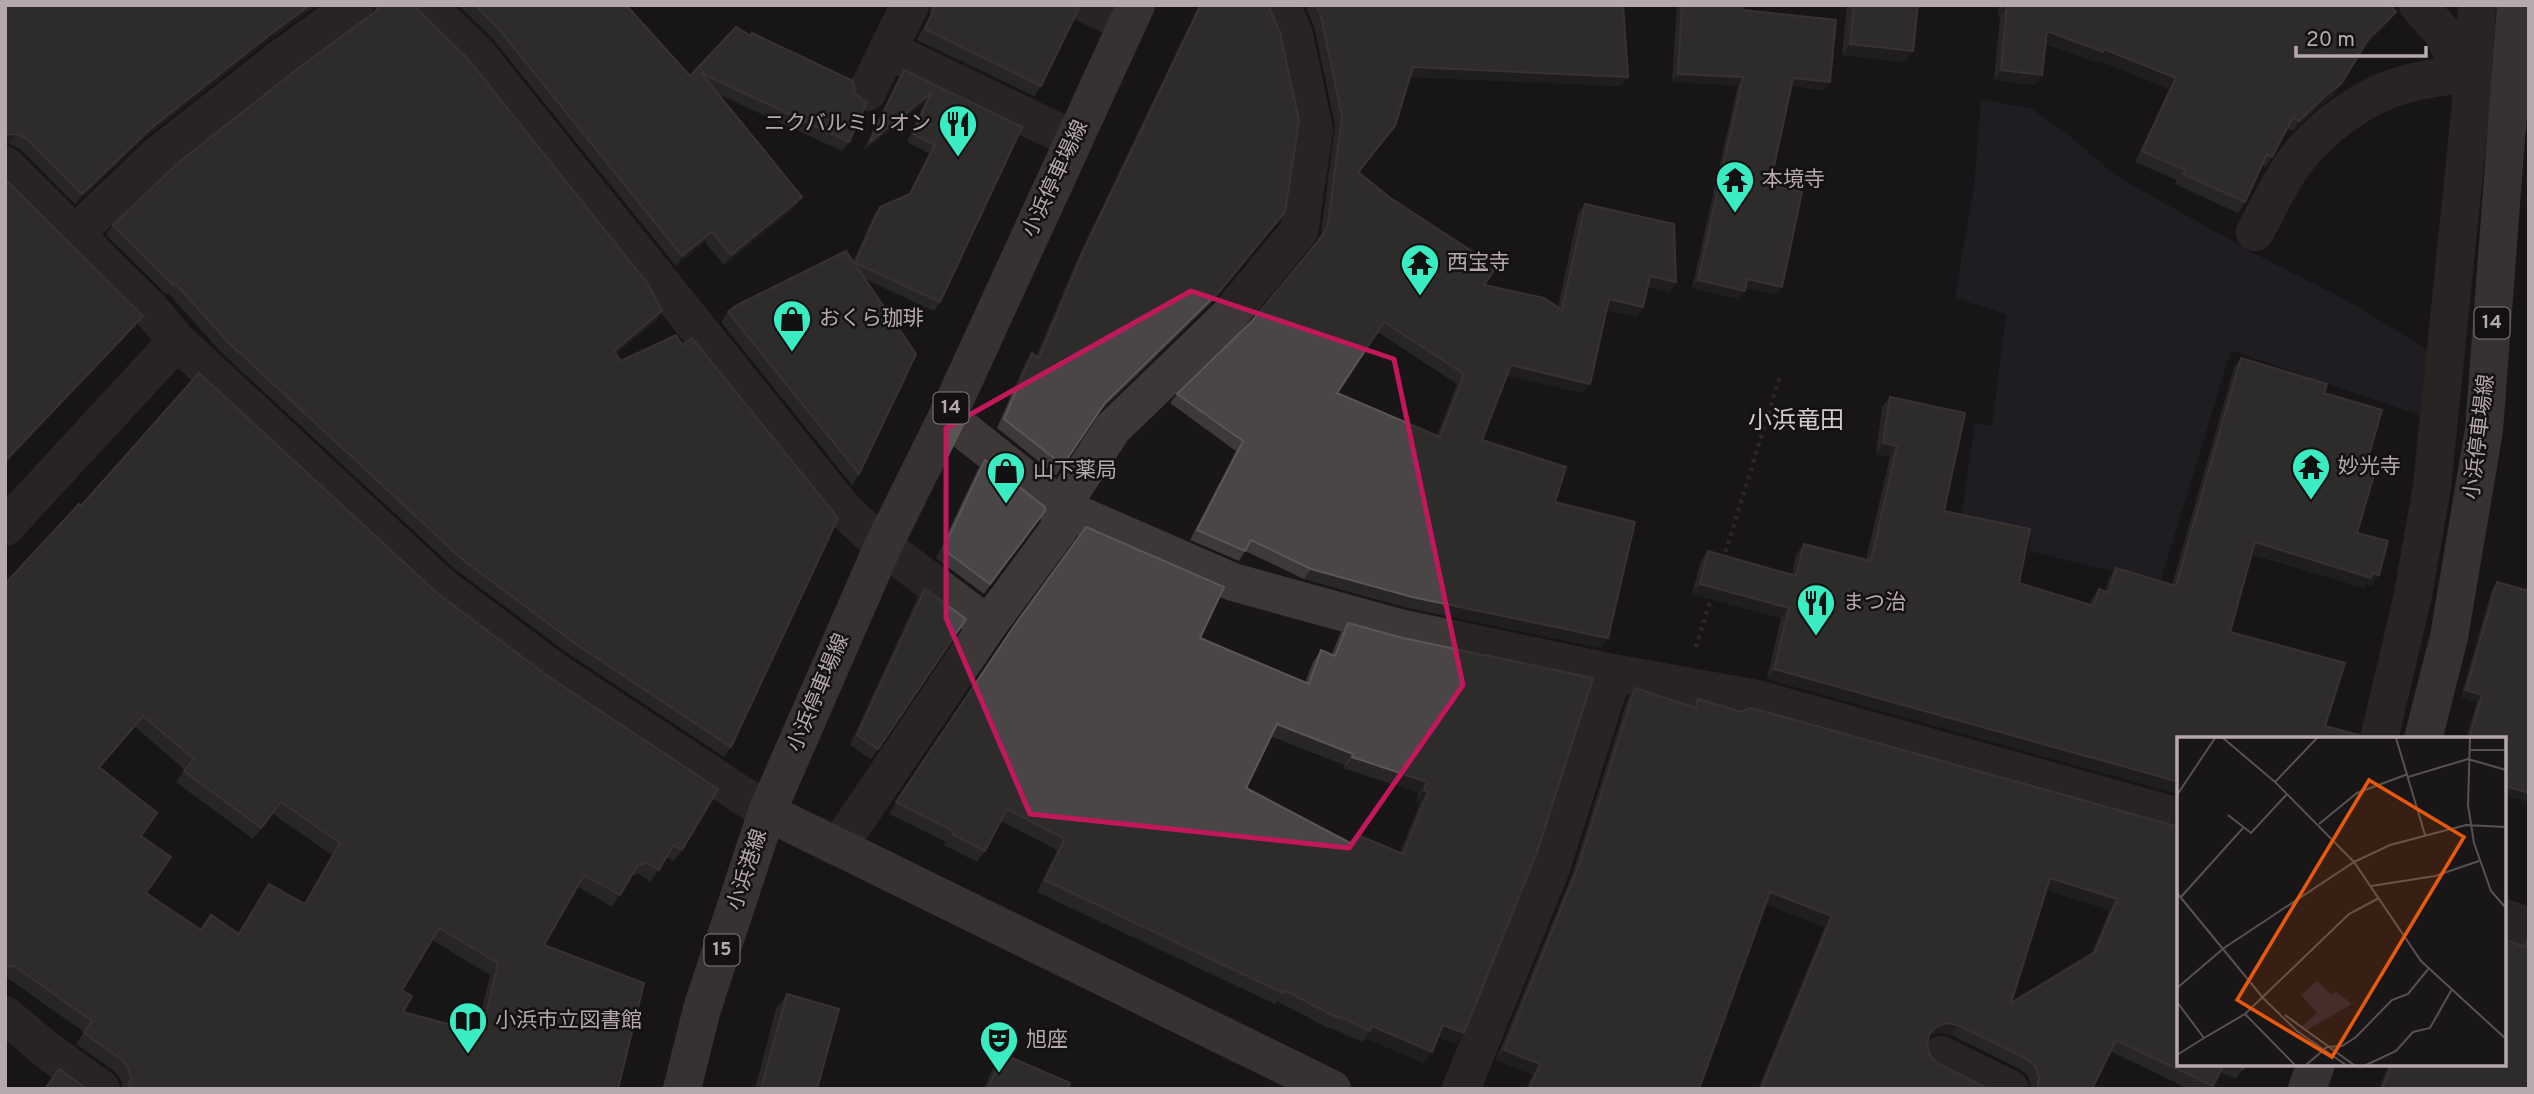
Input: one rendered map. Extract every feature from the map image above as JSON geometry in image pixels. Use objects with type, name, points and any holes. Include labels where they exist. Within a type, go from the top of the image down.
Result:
[{"type":"main road","name":"小浜停車場線","points":[[2424,737],[2449,637],[2484,430],[2516,5]]},
{"type":"main road","name":"小浜停車場線","points":[[767,812],[883,545],[947,417],[1132,14]]},
{"type":"main road","points":[[767,812],[1332,1089]]},
{"type":"main road","name":"小浜港線","points":[[682,1089],[702,1009],[767,812]]},
{"type":"main road","points":[[2307,1089],[2315,1066]]},
{"type":"street","points":[[75,234],[157,156],[280,59],[355,5]]},
{"type":"street","points":[[867,92],[910,5]]},
{"type":"street","points":[[1088,5],[1132,14]]},
{"type":"street","points":[[838,846],[988,625],[1059,529],[1061,507],[1114,428],[1228,317],[1299,231],[1314,130],[1294,35],[1281,5]]},
{"type":"street","points":[[2418,5],[2443,33],[2467,84]]},
{"type":"street","points":[[2379,737],[2413,595],[2432,486],[2467,84],[2477,5]]},
{"type":"street","points":[[439,9],[843,509],[883,545],[988,625]]},
{"type":"street","points":[[888,50],[1074,140]]},
{"type":"street","points":[[2255,232],[2289,169],[2309,146],[2344,115],[2383,92],[2413,82],[2467,84],[2529,113]]},
{"type":"street","points":[[5,165],[150,309],[177,341],[442,587],[553,670],[767,812]]},
{"type":"street","points":[[5,527],[177,341]]},
{"type":"street","points":[[947,417],[1061,507],[1233,582],[1400,628],[1613,673],[1757,699],[2177,816]]},
{"type":"street","points":[[1461,1089],[1550,868],[1613,673]]},
{"type":"street","points":[[2506,919],[2529,927]]},
{"type":"street","points":[[5,1015],[48,1051],[101,1089]]},
{"type":"street","points":[[1941,1055],[2010,1089]]},
{"type":"path","points":[[1720,569],[1780,376]]},
{"type":"path","points":[[1684,685],[1712,595]]},
{"type":"highlighted area","points":[[1191,291],[1394,359],[1463,685],[1349,848],[1030,814],[946,618],[946,428]]},
{"type":"shaded area","points":[[1981,99],[2032,109],[2069,135],[2113,174],[2251,252],[2348,301],[2429,351],[2421,416],[2231,350],[2160,583],[2029,551],[2031,534],[1961,518],[1975,423],[1992,426],[2006,314],[1955,298],[1974,187]]},
{"type":"building","points":[[5,5],[310,5],[150,129],[82,194],[27,139],[17,134],[5,135]]},
{"type":"building","points":[[381,5],[415,5],[468,59],[648,284],[662,311],[614,351],[621,361],[676,335],[682,345],[692,338],[838,518],[731,747],[573,642],[463,560],[228,342],[175,283],[173,285],[113,225],[178,163]]},
{"type":"building","points":[[475,5],[626,5],[690,76],[736,27],[853,81],[855,94],[867,102],[849,142],[701,73],[802,197],[731,255],[712,232],[682,256],[499,29]]},
{"type":"building","points":[[936,5],[1077,5],[1079,8],[1041,86],[925,29]]},
{"type":"building","points":[[1201,5],[1268,5],[1280,32],[1299,121],[1285,212],[1219,292],[1105,403],[1063,465],[1004,419],[1032,353],[1039,358],[1083,252]]},
{"type":"building","points":[[1316,5],[1623,5],[1628,77],[1413,67],[1395,126],[1358,172],[1389,197],[1496,267],[1484,285],[1544,298],[1562,310],[1585,204],[1674,224],[1676,282],[1650,276],[1643,307],[1609,299],[1590,384],[1511,365],[1482,440],[1566,467],[1555,502],[1635,522],[1608,638],[1412,597],[1311,569],[1251,540],[1245,551],[1197,530],[1243,441],[1177,394],[1252,321],[1323,235],[1328,224],[1342,116],[1321,16]],"holes":[[[1384,322],[1464,374],[1440,437],[1337,393]]]},
{"type":"building","points":[[1682,5],[1743,5],[1742,10],[1836,20],[1830,82],[1793,78],[1770,185],[1802,192],[1782,287],[1747,279],[1745,291],[1698,280],[1743,77],[1678,74]]},
{"type":"building","points":[[1854,5],[1918,5],[1913,51],[1850,44]]},
{"type":"building","points":[[2007,5],[2390,5],[2396,12],[2369,38],[2341,84],[2299,121],[2293,117],[2272,157],[2267,154],[2245,202],[2183,174],[2185,170],[2142,151],[2176,78],[2104,49],[2103,52],[2047,31],[2042,75],[2001,70]]},
{"type":"building","points":[[904,70],[1022,127],[940,302],[855,263],[880,207],[910,194],[935,145],[913,134],[931,93],[869,143]]},
{"type":"building","points":[[5,179],[143,316],[5,461]]},
{"type":"building","points":[[846,251],[916,354],[859,474],[728,312]]},
{"type":"building","points":[[2241,358],[2327,384],[2324,393],[2382,410],[2366,465],[2376,468],[2357,533],[2388,541],[2379,575],[2373,573],[2371,578],[2255,542],[2230,632],[2345,663],[2325,726],[2358,737],[2177,737],[2177,781],[1774,669],[1789,608],[1700,584],[1708,551],[1796,576],[1804,544],[1871,561],[1897,446],[1883,443],[1890,397],[1965,413],[1944,511],[2030,529],[2019,583],[2094,606],[2099,589],[2109,593],[2116,568],[2176,586]]},
{"type":"building","points":[[199,373],[437,593],[549,677],[718,789],[682,850],[673,845],[659,870],[645,862],[643,865],[639,863],[620,895],[584,875],[544,945],[644,983],[618,1089],[127,1089],[131,1079],[122,1060],[84,1033],[92,1021],[13,965],[11,967],[5,964],[5,584],[79,504],[81,506]],"holes":[[[143,716],[194,759],[184,771],[261,828],[281,802],[340,843],[305,904],[269,884],[239,934],[211,915],[201,930],[146,893],[171,857],[141,836],[157,813],[99,767]],[[439,928],[498,963],[482,1033],[403,1012],[412,996],[402,990]]]},
{"type":"building","points":[[985,460],[1045,507],[1045,511],[990,584],[943,549]]},
{"type":"building","points":[[1086,527],[1224,587],[1200,638],[1309,684],[1321,650],[1335,656],[1348,623],[1403,638],[1593,678],[1538,849],[1464,1033],[1443,1025],[1432,1052],[1372,1026],[1370,1031],[1284,990],[1283,993],[1045,880],[1065,839],[1007,809],[985,851],[896,802],[1014,626]],"holes":[[[1277,724],[1353,754],[1352,757],[1427,782],[1424,790],[1428,792],[1403,854],[1358,835],[1354,845],[1246,788]]]},
{"type":"building","points":[[2497,582],[2529,591],[2529,793],[2506,787],[2506,737],[2470,737],[2482,695],[2466,690]]},
{"type":"building","points":[[925,589],[966,619],[878,749],[857,735]]},
{"type":"building","points":[[1635,688],[1696,708],[1698,699],[1742,712],[1749,708],[1759,710],[2177,826],[2177,1066],[2223,1066],[2213,1086],[2116,1040],[2092,1089],[2037,1089],[2039,1078],[2035,1066],[2027,1059],[1958,1025],[1946,1023],[1929,1034],[1927,1047],[1931,1057],[1939,1064],[1988,1089],[1761,1089],[1832,916],[1770,892],[1699,1089],[1529,1089],[1540,1064],[1504,1050],[1579,864]],"holes":[[[2050,878],[2117,899],[2095,952],[2011,1003]]]},
{"type":"building","points":[[2506,940],[2525,947],[2529,941],[2529,1089],[2382,1089],[2391,1066],[2506,1066]]},
{"type":"building","points":[[787,994],[839,1009],[817,1089],[761,1089]]},
{"type":"building","points":[[1003,1054],[1070,1083],[1068,1089],[988,1089]]},
{"type":"building","points":[[59,1069],[87,1089],[45,1089]]},
{"type":"place","name":"ニクバルミリオン","points":[[958,158]]},
{"type":"place","name":"本境寺","points":[[1735,214]]},
{"type":"place","name":"西宝寺","points":[[1420,297]]},
{"type":"place","name":"おくら珈琲","points":[[792,353]]},
{"type":"place","name":"妙光寺","points":[[2311,501]]},
{"type":"place","name":"山下薬局","points":[[1006,505]]},
{"type":"place","name":"まつ治","points":[[1816,637]]},
{"type":"place","name":"小浜市立図書館","points":[[468,1055]]},
{"type":"place","name":"旭座","points":[[999,1074]]},
{"type":"district","name":"小浜竜田","points":[[1796,422]]}]
